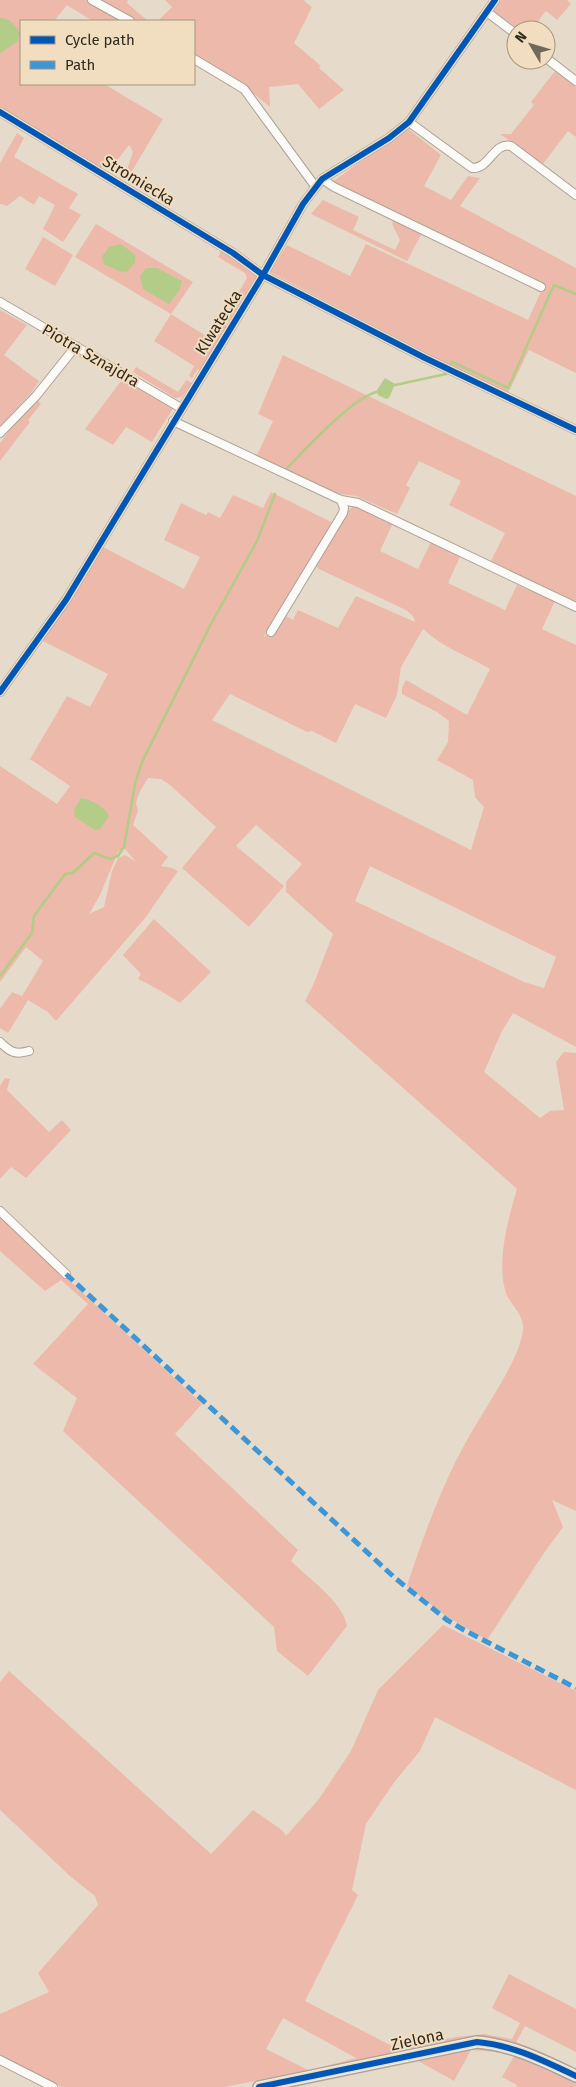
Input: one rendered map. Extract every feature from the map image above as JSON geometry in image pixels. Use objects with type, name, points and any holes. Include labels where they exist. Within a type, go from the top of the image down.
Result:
[{"type":"street","points":[[92,0],[128,20]]},
{"type":"street","name":"Klwatecka","points":[[0,692],[66,600],[315,186],[322,179],[389,138],[409,122],[495,0]]},
{"type":"street","points":[[487,12],[506,26]]},
{"type":"street","points":[[195,60],[244,90],[315,186]]},
{"type":"street","points":[[556,66],[576,82]]},
{"type":"street","name":"Stromiecka","points":[[0,112],[233,253],[263,275],[448,369],[576,430]]},
{"type":"street","points":[[409,122],[472,168],[485,164],[500,146],[511,146],[576,195]]},
{"type":"street","points":[[322,179],[334,188],[541,287]]},
{"type":"street","name":"Piotra Sznajdra","points":[[0,302],[181,408]]},
{"type":"street","points":[[0,433],[36,396],[76,346]]},
{"type":"street","points":[[173,421],[341,500],[358,503],[576,607]]},
{"type":"street","points":[[271,632],[343,513],[344,508],[341,500]]},
{"type":"street","points":[[0,1042],[14,1053],[29,1051]]},
{"type":"street","points":[[0,1211],[66,1274]]},
{"type":"street","name":"Zielona","points":[[259,2087],[477,2042],[493,2043],[517,2050],[576,2076]]},
{"type":"street","points":[[0,2060],[53,2087]]},
{"type":"shaded area","points":[[0,0],[128,0],[127,3],[147,20],[91,20],[67,5],[55,20],[20,20],[20,85],[106,85],[163,119],[129,176],[126,173],[133,152],[129,145],[115,163],[109,162],[104,167],[96,168],[0,107]]},
{"type":"shaded area","points":[[165,0],[303,0],[312,7],[294,43],[321,66],[319,68],[344,90],[319,109],[298,84],[269,87],[270,107],[241,83],[199,61],[195,65],[195,20],[159,20],[172,7]]},
{"type":"shaded area","points":[[501,0],[567,0],[571,4],[557,20],[546,11],[539,20],[506,20],[493,11]]},
{"type":"shaded area","points":[[0,18],[7,19],[15,25],[20,34],[17,42],[0,53]]},
{"type":"shaded area","points":[[555,71],[576,87],[576,137],[568,131],[543,164],[500,134],[511,134],[534,105],[531,102]]},
{"type":"shaded area","points":[[407,128],[441,155],[424,186],[451,200],[468,176],[480,178],[460,206],[576,268],[576,373],[529,350],[508,393],[469,375],[270,272],[287,245],[350,276],[366,244],[528,320],[544,285],[336,186],[332,182]]},
{"type":"shaded area","points":[[17,133],[24,138],[14,157],[78,194],[69,208],[81,215],[63,242],[43,229],[55,205],[39,196],[34,205],[20,196],[7,206],[0,204],[0,163]]},
{"type":"shaded area","points":[[323,200],[359,217],[353,230],[395,250],[400,240],[392,224],[394,219],[422,233],[407,261],[311,214]]},
{"type":"shaded area","points":[[96,224],[193,282],[171,314],[75,257]]},
{"type":"shaded area","points":[[43,237],[73,255],[55,286],[25,269]]},
{"type":"shaded area","points":[[121,244],[135,255],[135,262],[127,272],[119,271],[104,264],[102,257],[109,247]]},
{"type":"shaded area","points":[[222,250],[256,273],[256,277],[229,321],[224,318],[247,278],[245,273],[218,257]]},
{"type":"shaded area","points":[[146,268],[157,268],[182,281],[180,289],[169,304],[143,289],[140,276]]},
{"type":"shaded area","points":[[0,310],[27,325],[4,355],[39,381],[31,393],[0,426]]},
{"type":"shaded area","points":[[171,314],[211,339],[221,323],[227,326],[201,370],[198,369],[192,378],[189,376],[194,366],[154,341]]},
{"type":"shaded area","points":[[81,352],[174,407],[152,442],[126,427],[113,445],[85,429],[121,381],[79,357]]},
{"type":"shaded area","points":[[283,355],[576,496],[576,602],[491,561],[505,533],[449,505],[461,481],[419,461],[406,485],[410,488],[397,514],[356,496],[334,493],[257,455],[273,421],[258,414]]},
{"type":"shaded area","points":[[136,367],[178,392],[186,380],[192,383],[182,397],[175,398],[133,372]]},
{"type":"shaded area","points":[[385,378],[395,384],[389,398],[386,399],[378,395],[377,390]]},
{"type":"shaded area","points":[[36,399],[41,404],[28,420],[30,422],[0,461],[0,443]]},
{"type":"shaded area","points":[[271,492],[333,523],[263,638],[286,616],[293,620],[298,610],[338,628],[356,596],[415,622],[413,616],[406,610],[316,566],[346,513],[355,506],[393,523],[380,551],[418,569],[431,542],[460,557],[448,583],[505,610],[517,585],[555,601],[542,629],[576,645],[576,1047],[513,1013],[502,1031],[484,1072],[540,1118],[550,1111],[564,1110],[556,1062],[564,1052],[576,1053],[576,1511],[552,1500],[563,1527],[487,1640],[446,1616],[407,1586],[426,1531],[448,1477],[466,1442],[499,1387],[520,1344],[523,1331],[522,1320],[506,1293],[502,1268],[504,1241],[517,1189],[305,1001],[333,934],[286,892],[286,882],[302,864],[256,825],[236,846],[284,886],[249,927],[182,868],[216,827],[170,785],[161,779],[148,778],[140,791],[136,803],[138,811],[133,825],[168,857],[161,866],[178,871],[145,918],[56,1021],[48,1012],[28,1000],[8,1033],[0,1028],[0,1009],[12,992],[22,996],[43,961],[26,947],[0,982],[0,766],[57,804],[70,786],[30,759],[67,696],[90,707],[108,674],[43,641],[103,547],[184,589],[200,557],[164,540],[181,503],[206,515],[208,512],[220,518],[233,495],[263,508]],"holes":[[[423,629],[447,646],[490,669],[467,715],[406,680],[402,688],[402,694],[437,712],[449,721],[448,742],[437,760],[473,780],[475,797],[484,807],[471,850],[212,720],[230,694],[307,732],[312,731],[336,743],[355,704],[386,718],[397,695],[401,667]],[[125,849],[136,862],[125,855],[118,858],[112,871],[104,907],[89,914],[100,895],[118,852]],[[370,866],[556,957],[544,988],[524,982],[355,901]]]},
{"type":"shaded area","points":[[81,798],[97,804],[109,816],[100,829],[95,830],[75,817],[74,810]]},
{"type":"shaded area","points":[[154,919],[211,972],[180,1003],[138,979],[141,974],[123,955]]},
{"type":"shaded area","points":[[5,1078],[10,1079],[7,1090],[49,1132],[62,1120],[71,1130],[26,1178],[11,1167],[0,1179],[0,1086]]},
{"type":"shaded area","points":[[0,1216],[202,1404],[175,1434],[298,1550],[291,1561],[324,1591],[339,1608],[347,1626],[308,1676],[277,1651],[274,1627],[63,1431],[77,1398],[33,1364],[88,1304],[61,1280],[45,1291],[0,1251]]},
{"type":"shaded area","points":[[443,1625],[576,1691],[576,1790],[435,1717],[420,1751],[395,1781],[366,1824],[352,1890],[358,1895],[305,2001],[398,2049],[403,2048],[404,2052],[323,2070],[322,2067],[356,2058],[283,2018],[266,2049],[308,2070],[225,2087],[62,2087],[0,2055],[0,2014],[49,1992],[38,1973],[98,1905],[95,1896],[71,1877],[0,1810],[0,1682],[9,1671],[211,1854],[253,1810],[282,1830],[286,1836],[319,1799],[351,1751],[378,1690]]},
{"type":"shaded area","points":[[509,1974],[576,2009],[576,2052],[525,2026],[516,2042],[546,2054],[545,2057],[516,2045],[495,2040],[410,2051],[411,2046],[456,2037],[484,2034],[512,2039],[520,2023],[492,2008]]},
{"type":"shaded area","points":[[484,2047],[508,2053],[471,2050],[454,2081],[420,2062],[419,2058],[463,2048]]},
{"type":"shaded area","points":[[514,2056],[576,2083],[576,2087],[516,2087],[517,2085],[502,2077]]},
{"type":"waterway","points":[[449,367],[452,362],[508,388],[554,285],[576,294]]},
{"type":"waterway","points":[[395,385],[446,374],[447,371]]},
{"type":"waterway","points":[[287,468],[343,413],[355,403],[377,392]]},
{"type":"waterway","points":[[0,976],[32,933],[34,916],[65,874],[73,873],[94,853],[110,859],[118,856],[124,847],[135,784],[142,762],[211,624],[257,541],[275,494]]},
{"type":"marked path","points":[[66,1274],[395,1578],[447,1620],[576,1688]]},
{"type":"cycle path","points":[[0,692],[66,600],[263,275],[303,204],[322,179],[389,138],[409,122],[495,0]]},
{"type":"cycle path","points":[[0,112],[233,253],[263,275],[425,358],[576,430]]},
{"type":"cycle path","points":[[259,2087],[477,2042],[516,2050],[576,2076]]}]
